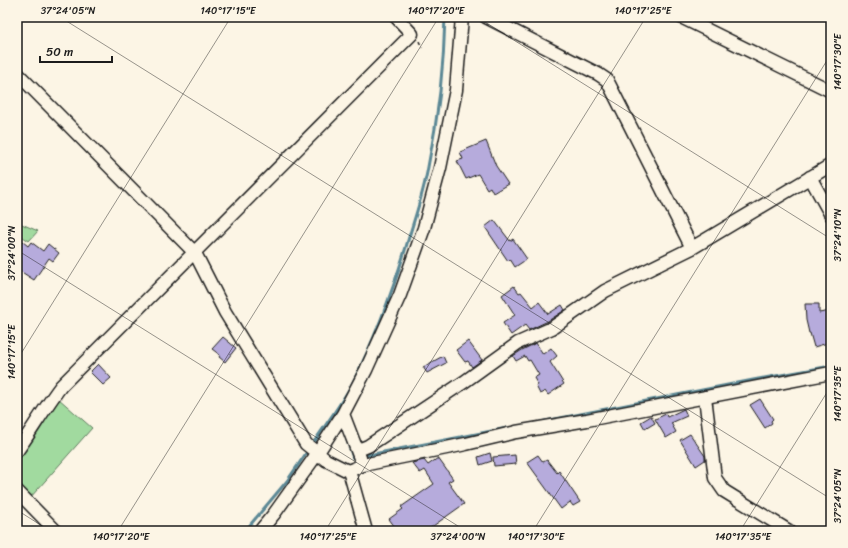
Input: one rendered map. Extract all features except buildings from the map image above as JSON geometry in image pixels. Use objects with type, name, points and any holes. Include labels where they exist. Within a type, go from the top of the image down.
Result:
[{"type":"street","points":[[17,451],[61,386],[412,34],[396,17]]},
{"type":"street","points":[[260,531],[274,514],[312,450],[343,414],[366,370],[400,295],[424,228],[440,168],[456,90],[462,17]]},
{"type":"street","points":[[486,17],[604,78],[610,86],[692,248]]},
{"type":"street","points":[[681,17],[831,91]]},
{"type":"street","points":[[17,73],[195,253],[226,312],[269,386],[312,450],[348,471],[366,531]]},
{"type":"street","points":[[358,450],[368,446],[464,382],[518,343],[552,328],[605,291],[692,248],[831,165]]},
{"type":"street","points":[[810,177],[831,215]]},
{"type":"street","points":[[348,471],[363,465],[516,432],[705,398],[831,373]]},
{"type":"street","points":[[705,398],[715,478],[717,483],[724,491],[789,531]]},
{"type":"street","points":[[343,414],[363,465]]},
{"type":"street","points":[[17,491],[56,531]]},
{"type":"green space","points":[[17,222],[38,231],[29,241],[17,233]]},
{"type":"green space","points":[[58,398],[92,428],[30,498],[17,486],[17,457]]},
{"type":"waterway","points":[[312,445],[343,400],[361,366],[391,294],[403,256],[422,194],[432,149],[442,74],[445,17]]},
{"type":"waterway","points":[[540,422],[831,366]]},
{"type":"waterway","points":[[363,456],[507,428]]},
{"type":"waterway","points":[[347,440],[353,458],[356,457]]},
{"type":"waterway","points":[[245,531],[287,481],[309,449]]}]
